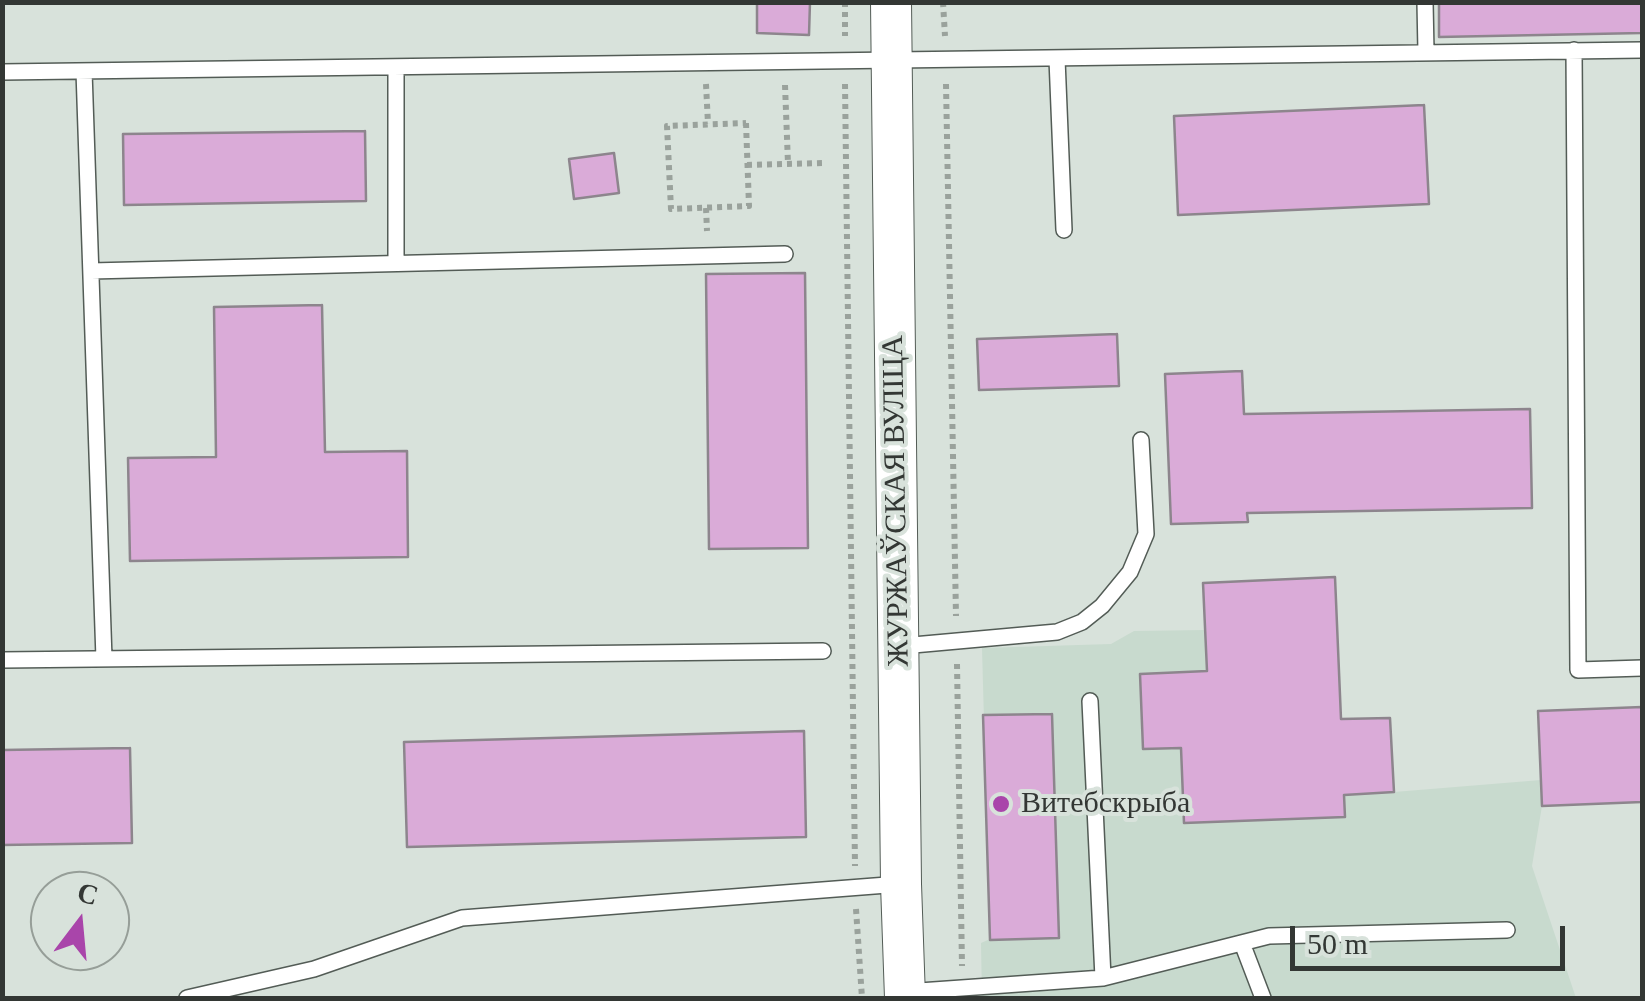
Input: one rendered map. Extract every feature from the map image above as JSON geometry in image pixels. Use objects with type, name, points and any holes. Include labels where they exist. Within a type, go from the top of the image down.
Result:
[{"type":"street","name":"ЖУРЖАЎСКАЯ ВУЛІЦА","points":[[891,2],[905,995]]},
{"type":"lane","points":[[1425,2],[1426,52]]},
{"type":"lane","points":[[1574,50],[1578,670],[1642,668]]},
{"type":"lane","points":[[2,72],[1642,50]]},
{"type":"lane","points":[[1056,59],[1064,230]]},
{"type":"lane","points":[[396,66],[396,264]]},
{"type":"lane","points":[[84,71],[104,660]]},
{"type":"lane","points":[[91,271],[785,254]]},
{"type":"lane","points":[[898,646],[1057,632],[1082,622],[1102,606],[1130,572],[1146,534],[1141,440]]},
{"type":"lane","points":[[2,660],[823,651]]},
{"type":"lane","points":[[1090,701],[1103,978]]},
{"type":"lane","points":[[187,998],[314,969],[462,918],[901,884]]},
{"type":"lane","points":[[905,995],[1103,978],[1270,936],[1507,930]]},
{"type":"lane","points":[[1242,943],[1263,998]]},
{"type":"path","points":[[844,2],[855,888],[862,998]]},
{"type":"path","points":[[943,2],[962,988]]},
{"type":"path","points":[[706,62],[708,124]]},
{"type":"path","points":[[784,62],[788,164]]},
{"type":"path","points":[[746,123],[749,206],[671,209],[667,126],[708,124],[746,123]]},
{"type":"path","points":[[747,165],[822,162]]},
{"type":"shaded area","points":[[1335,577],[1341,719],[1390,718],[1394,792],[1541,780],[1542,806],[1532,866],[1576,998],[982,998],[981,943],[990,939],[982,648],[1111,644],[1134,631],[1205,630],[1203,583]]},
{"type":"building","points":[[757,2],[810,2],[809,35],[757,33]]},
{"type":"building","points":[[1439,2],[1642,2],[1642,33],[1439,37]]},
{"type":"building","points":[[1424,105],[1429,204],[1178,215],[1174,116]]},
{"type":"building","points":[[365,131],[366,201],[124,205],[123,134]]},
{"type":"building","points":[[614,153],[619,193],[574,199],[569,159]]},
{"type":"building","points":[[805,273],[808,548],[709,549],[706,274]]},
{"type":"building","points":[[322,305],[325,452],[407,451],[408,557],[130,561],[128,458],[216,457],[214,307]]},
{"type":"building","points":[[1117,334],[1119,386],[979,390],[977,339]]},
{"type":"building","points":[[1242,371],[1244,414],[1530,409],[1532,508],[1247,513],[1248,522],[1171,524],[1165,374]]},
{"type":"building","points":[[1335,577],[1341,719],[1390,718],[1394,792],[1344,795],[1345,817],[1184,823],[1181,748],[1143,749],[1140,674],[1207,671],[1203,583]]},
{"type":"building","points":[[1642,707],[1642,802],[1542,806],[1538,711]]},
{"type":"building","points":[[1052,714],[1059,938],[990,940],[983,715]]},
{"type":"building","points":[[804,731],[806,837],[407,847],[404,742]]},
{"type":"building","points":[[130,748],[132,843],[2,845],[2,750]]},
{"type":"place","name":"Витебскрыба","points":[[1001,804]]}]
